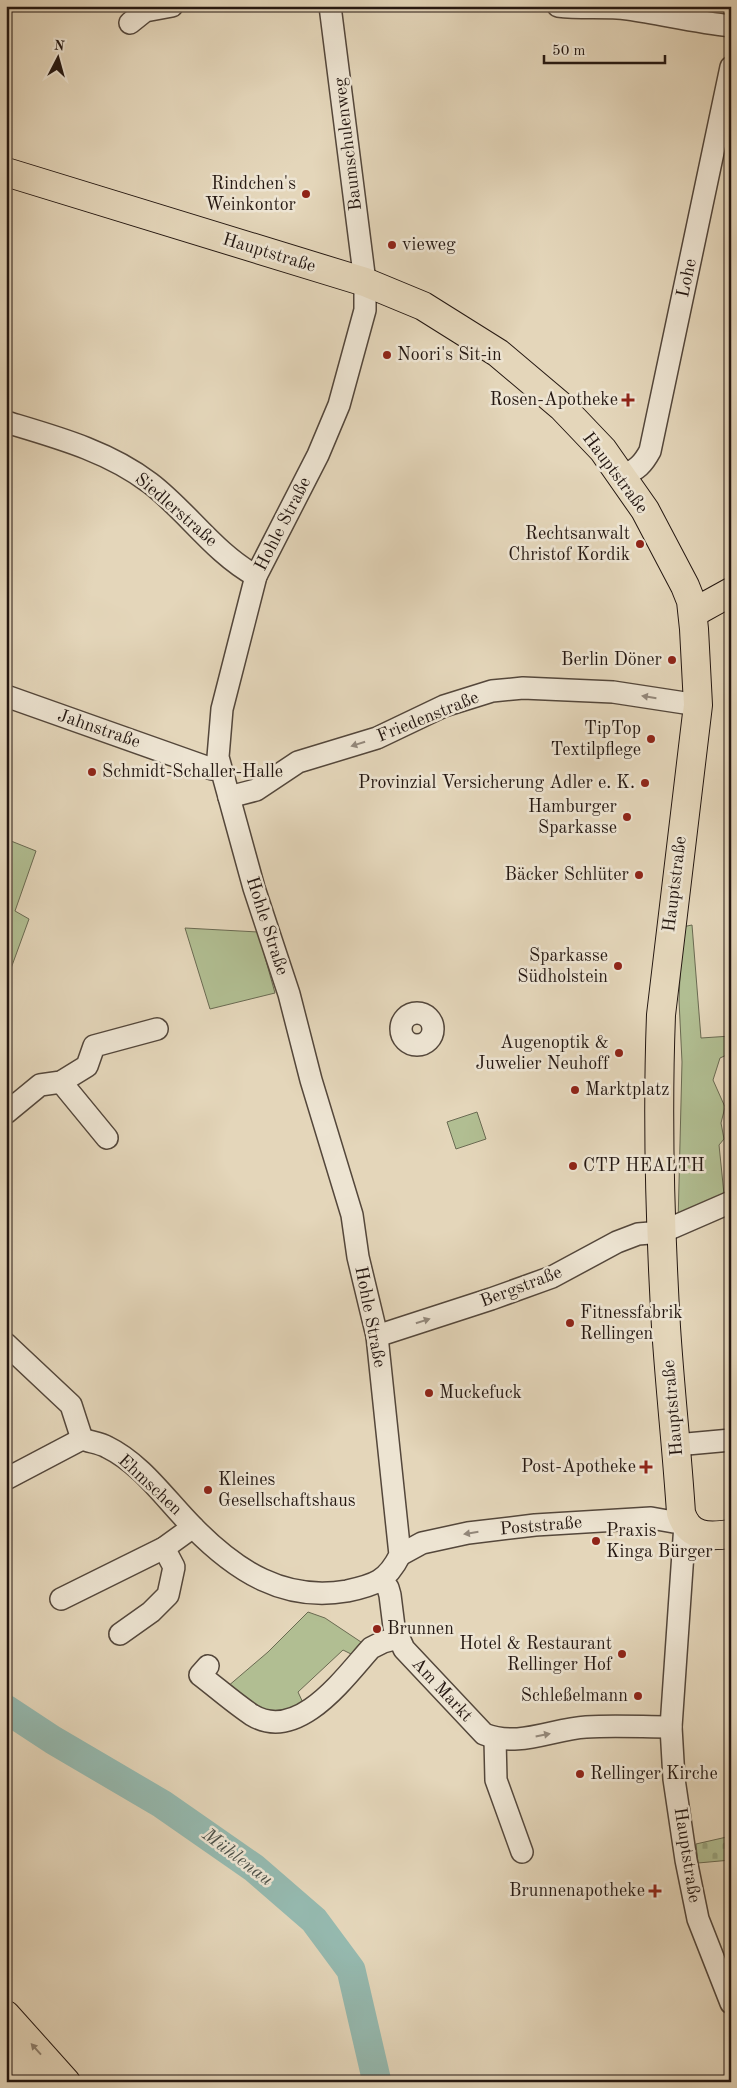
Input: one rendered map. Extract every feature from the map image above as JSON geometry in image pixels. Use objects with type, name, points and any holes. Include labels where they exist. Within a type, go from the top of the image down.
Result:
[{"type":"main road","name":"Hauptstraße","points":[[6,172],[365,282],[423,306],[498,353],[562,407],[603,450],[645,510],[685,586],[693,613],[698,705],[666,960],[661,1016],[659,1084],[666,1328],[681,1513],[685,1524]]},
{"type":"main road","points":[[693,613],[731,592]]},
{"type":"main road","points":[[685,1524],[694,1532],[706,1535],[731,1534]]},
{"type":"main road","points":[[6,2015],[66,2082]]},
{"type":"main road","points":[[6,2053],[32,2082]]},
{"type":"street","points":[[130,23],[145,11],[172,6]]},
{"type":"street","name":"Baumschulenweg","points":[[330,6],[365,282]]},
{"type":"street","points":[[558,6],[584,9],[626,9],[693,22],[731,26]]},
{"type":"street","name":"Lohe","points":[[622,476],[636,470],[644,463],[650,451],[731,67]]},
{"type":"street","name":"Hohle Straße","points":[[365,282],[365,310],[339,405],[318,455],[256,576],[222,709],[218,757],[254,888],[289,994],[311,1080],[352,1215],[358,1257],[377,1336],[400,1555]]},
{"type":"street","name":"Siedlerstraße","points":[[6,422],[94,451],[124,466],[150,483],[212,542],[236,563],[256,576]]},
{"type":"street","name":"Friedenstraße","points":[[229,797],[256,790],[298,762],[377,738],[444,706],[492,691],[523,688],[613,692],[698,705]]},
{"type":"street","name":"Jahnstraße","points":[[6,696],[212,769],[220,768]]},
{"type":"street","points":[[6,1113],[40,1085],[61,1082],[87,1066],[94,1046],[157,1029]]},
{"type":"street","points":[[61,1082],[107,1138]]},
{"type":"street","name":"Bergstraße","points":[[377,1336],[491,1300],[576,1266],[616,1242],[638,1234],[662,1232],[731,1202]]},
{"type":"street","points":[[6,1344],[71,1405],[82,1439],[6,1479]]},
{"type":"street","name":"Ehmschen","points":[[82,1439],[107,1446],[134,1466],[165,1495],[193,1527]]},
{"type":"street","points":[[676,1445],[722,1440]]},
{"type":"street","name":"Poststraße","points":[[400,1555],[422,1543],[468,1533],[536,1525],[652,1518],[685,1524]]},
{"type":"street","name":"Hauptstraße","points":[[685,1524],[672,1727],[674,1779],[691,1890],[703,1935],[731,2003]]},
{"type":"street","points":[[61,1599],[164,1548],[193,1527],[216,1548],[254,1577],[295,1592],[318,1594],[366,1587],[389,1574],[400,1555]]},
{"type":"street","points":[[120,1634],[151,1612],[168,1595],[174,1567],[164,1548]]},
{"type":"street","name":"Am Markt","points":[[381,1580],[390,1595],[394,1627],[404,1649],[476,1727],[484,1734],[495,1739]]},
{"type":"street","points":[[208,1666],[200,1675],[254,1716],[281,1723],[305,1715],[371,1648],[398,1638]]},
{"type":"street","points":[[522,1852],[496,1780],[495,1739],[515,1740],[585,1726],[672,1727]]},
{"type":"green space","points":[[6,839],[36,851],[15,911],[29,919],[6,982]]},
{"type":"green space","points":[[692,925],[701,1038],[731,1036],[731,1053],[720,1058],[713,1080],[725,1107],[721,1123],[724,1139],[719,1145],[725,1204],[678,1224],[682,1062],[679,1000],[682,927]]},
{"type":"green space","points":[[185,928],[258,932],[275,993],[210,1009]]},
{"type":"green space","points":[[477,1112],[486,1139],[456,1149],[447,1122]]},
{"type":"green space","points":[[308,1612],[325,1618],[364,1644],[355,1656],[343,1650],[298,1692],[304,1705],[296,1711],[261,1710],[227,1687],[268,1652]]},
{"type":"green space","points":[[731,1836],[731,1860],[698,1863],[696,1844]]},
{"type":"waterway","name":"Mühlenau","points":[[6,1709],[53,1740],[162,1804],[254,1868],[314,1920],[351,1970],[377,2082]]},
{"type":"place","name":"Rindchen's Weinkontor","points":[[306,194]]},
{"type":"place","name":"vieweg","points":[[392,245]]},
{"type":"place","name":"Noori's Sit-in","points":[[387,355]]},
{"type":"place","name":"Rosen-Apotheke","points":[[628,400]]},
{"type":"place","name":"Rechtsanwalt Christof Kordik","points":[[640,544]]},
{"type":"place","name":"Berlin Döner","points":[[672,660]]},
{"type":"place","name":"TipTop Textilpflege","points":[[651,739]]},
{"type":"place","name":"Schmidt-Schaller-Halle","points":[[92,772]]},
{"type":"place","name":"Provinzial Versicherung Adler e. K.","points":[[645,783]]},
{"type":"place","name":"Hamburger Sparkasse","points":[[627,817]]},
{"type":"place","name":"Bäcker Schlüter","points":[[639,875]]},
{"type":"place","name":"Sparkasse Südholstein","points":[[618,966]]},
{"type":"place","name":"Augenoptik & Juwelier Neuhoff","points":[[619,1053]]},
{"type":"place","name":"Marktplatz","points":[[575,1090]]},
{"type":"place","name":"CTP HEALTH","points":[[573,1166]]},
{"type":"place","name":"Fitnessfabrik Rellingen","points":[[570,1323]]},
{"type":"place","name":"Muckefuck","points":[[429,1393]]},
{"type":"place","name":"Post-Apotheke","points":[[646,1467]]},
{"type":"place","name":"Kleines Gesellschaftshaus","points":[[208,1490]]},
{"type":"place","name":"Praxis Kinga Bürger","points":[[596,1541]]},
{"type":"place","name":"Brunnen","points":[[377,1629]]},
{"type":"place","name":"Hotel & Restaurant Rellinger Hof","points":[[622,1654]]},
{"type":"place","name":"Schleßelmann","points":[[638,1696]]},
{"type":"place","name":"Rellinger Kirche","points":[[580,1774]]},
{"type":"place","name":"Brunnenapotheke","points":[[655,1891]]}]
